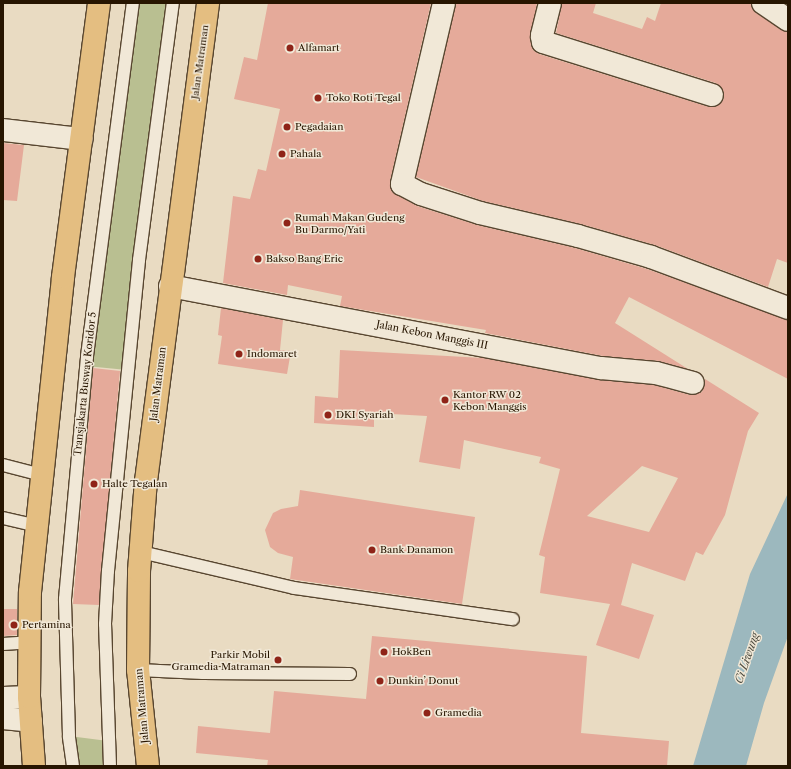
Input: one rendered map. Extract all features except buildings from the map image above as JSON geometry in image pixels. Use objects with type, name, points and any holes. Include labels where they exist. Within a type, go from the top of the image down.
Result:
[{"type":"main road","points":[[34,766],[29,697],[29,642],[37,526],[81,139],[99,3]]},
{"type":"main road","name":"Jalan Matraman","points":[[148,766],[138,670],[140,552],[146,481],[170,286],[208,3]]},
{"type":"street","points":[[444,3],[402,184],[421,194],[480,213],[578,236],[651,257],[788,308]]},
{"type":"street","points":[[550,3],[542,36],[543,42],[712,95]]},
{"type":"street","points":[[763,3],[788,20]]},
{"type":"street","points":[[3,130],[81,139]]},
{"type":"street","name":"Jalan Kebon Manggis III","points":[[170,286],[601,368],[656,373],[693,383]]},
{"type":"street","points":[[3,698],[29,697]]},
{"type":"street","points":[[3,718],[31,721]]},
{"type":"lane","name":"Transjakarta Busway Koridor 5","points":[[73,766],[69,736],[64,599],[87,356],[133,3]]},
{"type":"lane","points":[[110,766],[105,624],[108,571],[138,268],[173,3]]},
{"type":"lane","points":[[3,465],[42,475]]},
{"type":"lane","points":[[3,518],[37,526]]},
{"type":"lane","points":[[140,552],[294,588],[513,619]]},
{"type":"lane","points":[[3,644],[29,642]]},
{"type":"lane","points":[[138,670],[203,673],[350,674]]},
{"type":"green space","points":[[133,3],[173,3],[127,370],[86,366]]},
{"type":"green space","points":[[69,736],[108,741],[110,766],[73,766]]},
{"type":"water","name":"Ci Liwung","points":[[788,493],[788,636],[764,703],[746,766],[693,766],[750,574]]},
{"type":"place","name":"Alfamart","points":[[290,48]]},
{"type":"place","name":"Toko Roti Tegal","points":[[318,98]]},
{"type":"place","name":"Pegadaian","points":[[287,127]]},
{"type":"place","name":"Pahala","points":[[282,154]]},
{"type":"place","name":"Rumah Makan Gudeng Bu Darmo/Yati","points":[[287,223]]},
{"type":"place","name":"Bakso Bang Eric","points":[[258,259]]},
{"type":"place","name":"Indomaret","points":[[239,354]]},
{"type":"place","name":"Kantor RW 02 Kebon Manggis","points":[[445,400]]},
{"type":"place","name":"DKI Syariah","points":[[328,415]]},
{"type":"place","name":"Halte Tegalan","points":[[94,484]]},
{"type":"place","name":"Bank Danamon","points":[[372,550]]},
{"type":"place","name":"Pertamina","points":[[14,625]]},
{"type":"place","name":"HokBen","points":[[384,652]]},
{"type":"place","name":"Parkir Mobil Gramedia Matraman","points":[[278,660]]},
{"type":"place","name":"Dunkin’ Donut","points":[[380,681]]},
{"type":"place","name":"Gramedia","points":[[427,713]]}]
